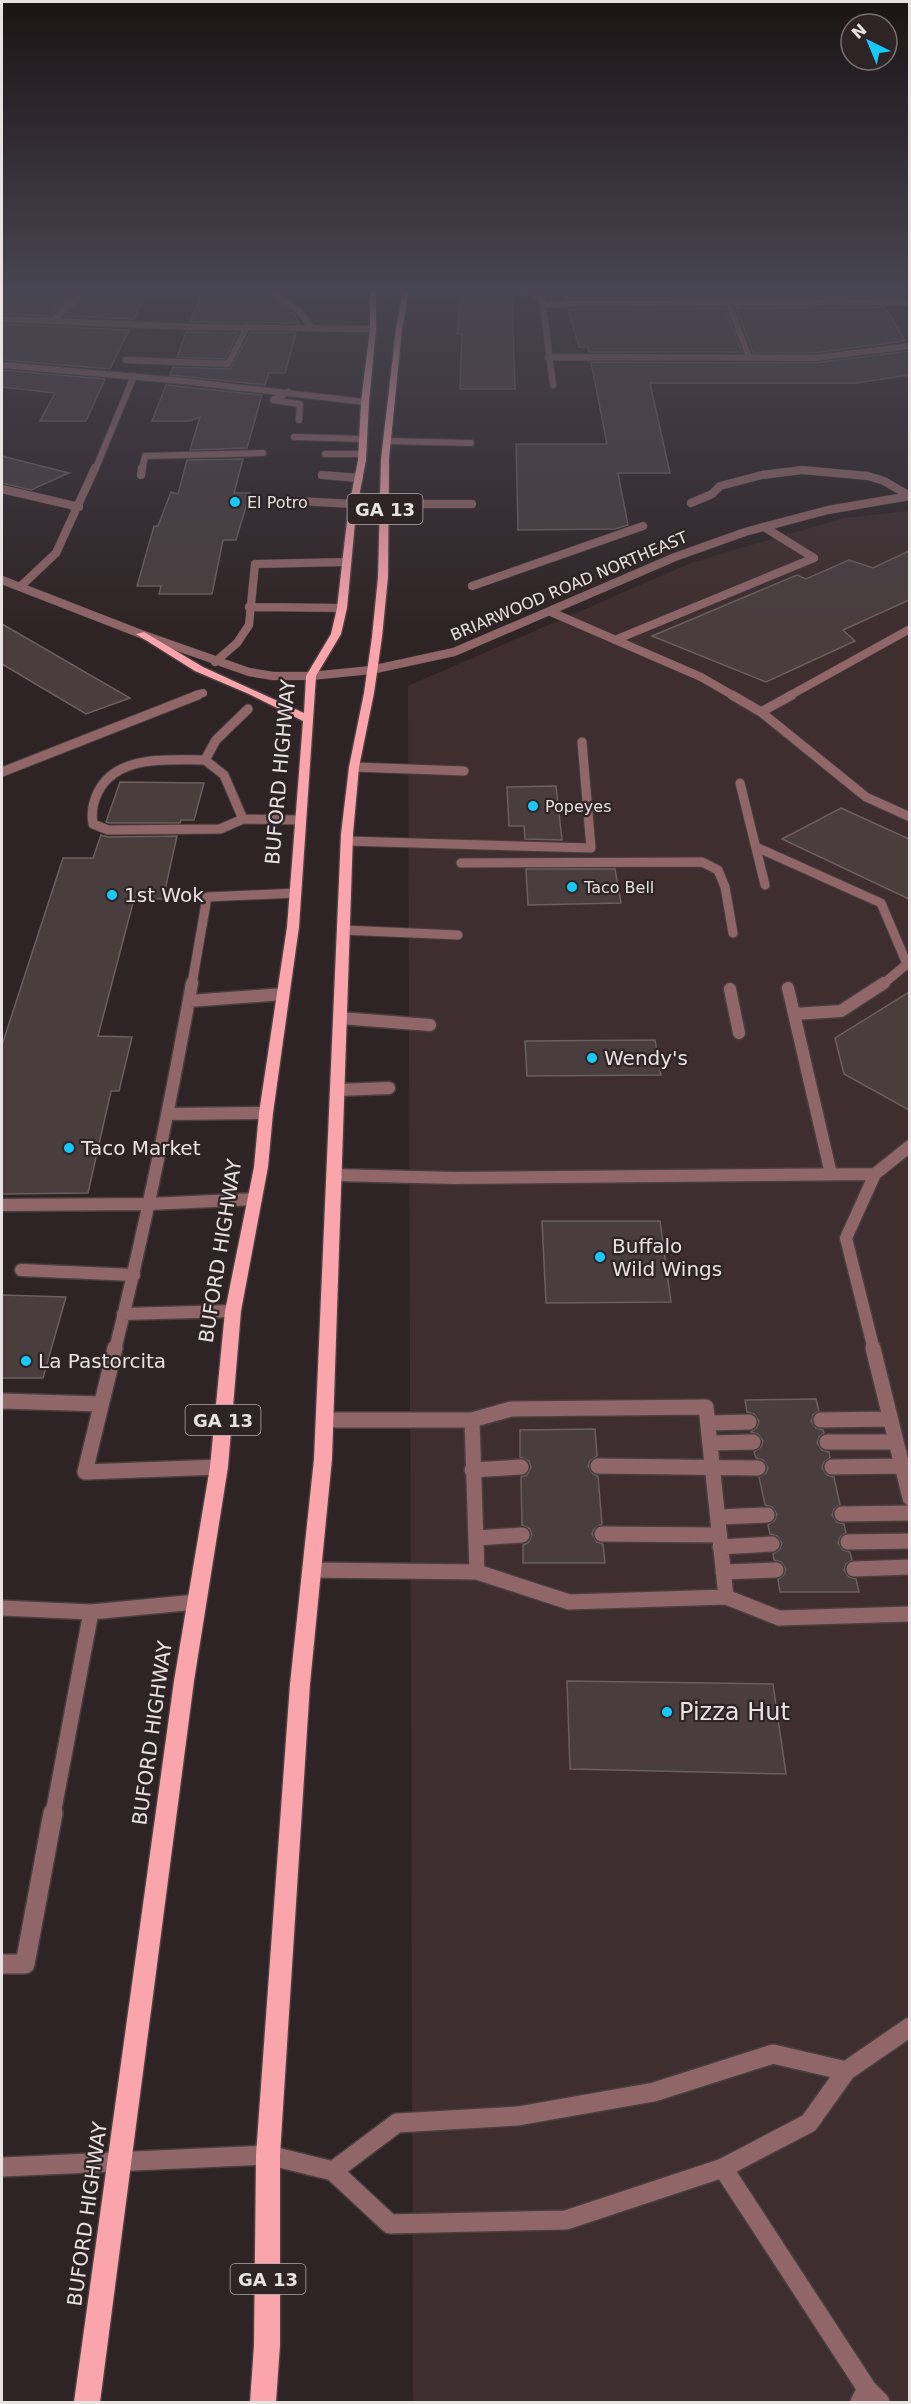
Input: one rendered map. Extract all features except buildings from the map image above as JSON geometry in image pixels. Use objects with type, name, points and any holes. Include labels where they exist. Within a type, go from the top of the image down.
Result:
[{"type":"main road","name":"BUFORD HIGHWAY","points":[[87,2403],[184,1682],[219,1467],[233,1311],[256,1199],[283,994],[296,893],[311,676],[336,633],[342,608],[364,439],[364,403]]},
{"type":"main road","name":"GA 13","points":[[263,2403],[267,2345],[268,2155],[299,1696],[313,1570],[325,1420],[346,841],[354,767],[369,693],[377,637],[383,577],[387,441],[391,403]]},
{"type":"main road","points":[[141,634],[199,669],[253,692],[309,720]]},
{"type":"street","points":[[21,586],[56,553],[79,507],[123,403]]},
{"type":"street","points":[[295,403],[300,404],[299,420]]},
{"type":"street","points":[[294,437],[364,439]]},
{"type":"street","points":[[387,441],[471,442]]},
{"type":"street","points":[[141,474],[145,456],[262,453]]},
{"type":"street","points":[[325,454],[362,454]]},
{"type":"street","points":[[692,503],[712,494],[720,486],[762,475],[802,470],[868,476],[884,481],[909,496]]},
{"type":"street","points":[[322,475],[359,478]]},
{"type":"street","points":[[2,489],[79,507]]},
{"type":"street","points":[[298,493],[296,504],[354,504]]},
{"type":"street","name":"BRIARWOOD ROAD NORTHEAST","points":[[2,580],[215,662],[273,676],[311,676],[371,670],[454,652],[675,557],[764,527],[828,510],[909,496]]},
{"type":"street","points":[[385,504],[472,504]]},
{"type":"street","points":[[472,585],[643,526]]},
{"type":"street","points":[[615,640],[814,558],[764,527]]},
{"type":"street","points":[[215,662],[237,643],[249,625],[255,564],[347,562]]},
{"type":"street","points":[[249,607],[342,608]]},
{"type":"street","points":[[551,612],[701,677],[761,712],[866,797],[909,817]]},
{"type":"street","points":[[761,712],[909,629]]},
{"type":"street","points":[[2,772],[203,693]]},
{"type":"street","points":[[205,760],[216,740],[248,709]]},
{"type":"street","points":[[346,841],[591,848],[582,742]]},
{"type":"street","points":[[243,819],[224,775],[205,760],[139,764],[117,770],[99,789],[91,816],[93,824],[108,830],[220,829],[243,819],[300,820]]},
{"type":"street","points":[[354,767],[464,771]]},
{"type":"street","points":[[740,783],[765,885]]},
{"type":"street","points":[[756,847],[881,903],[907,963],[873,992],[841,1011],[794,1014]]},
{"type":"street","points":[[461,863],[702,862],[718,870],[725,887],[733,933]]},
{"type":"street","points":[[219,1467],[85,1472],[150,1204],[169,1114],[207,897],[296,893]]},
{"type":"street","points":[[343,930],[458,935]]},
{"type":"street","points":[[788,988],[831,1174]]},
{"type":"street","points":[[730,989],[738,1033]]},
{"type":"street","points":[[189,1001],[283,994]]},
{"type":"street","points":[[340,1018],[430,1025]]},
{"type":"street","points":[[337,1090],[389,1088]]},
{"type":"street","points":[[169,1114],[266,1113]]},
{"type":"street","points":[[909,1146],[875,1174],[846,1238],[909,1498]]},
{"type":"street","points":[[334,1174],[466,1178],[875,1174]]},
{"type":"street","points":[[2,1205],[150,1204],[256,1199]]},
{"type":"street","points":[[21,1270],[134,1275]]},
{"type":"street","points":[[123,1314],[233,1311]]},
{"type":"street","points":[[2,1401],[100,1404]]},
{"type":"street","points":[[325,1420],[472,1420],[511,1409],[706,1407],[726,1597]]},
{"type":"street","points":[[821,1420],[890,1419]]},
{"type":"street","points":[[472,1420],[477,1572]]},
{"type":"street","points":[[708,1423],[749,1422]]},
{"type":"street","points":[[710,1443],[753,1442]]},
{"type":"street","points":[[826,1442],[895,1442]]},
{"type":"street","points":[[598,1466],[758,1468]]},
{"type":"street","points":[[832,1467],[902,1466]]},
{"type":"street","points":[[472,1470],[521,1467]]},
{"type":"street","points":[[842,1514],[909,1513]]},
{"type":"street","points":[[718,1517],[766,1515]]},
{"type":"street","points":[[602,1534],[772,1544]]},
{"type":"street","points":[[476,1538],[522,1535]]},
{"type":"street","points":[[848,1542],[909,1541]]},
{"type":"street","points":[[854,1569],[909,1567]]},
{"type":"street","points":[[313,1570],[477,1572],[569,1602],[726,1597],[779,1618],[909,1614]]},
{"type":"street","points":[[723,1572],[776,1570]]},
{"type":"street","points":[[2,1608],[91,1612],[196,1602]]},
{"type":"street","points":[[2,1964],[26,1964],[91,1612]]},
{"type":"street","points":[[2,2167],[268,2155],[333,2171],[390,2224],[566,2220],[723,2168],[809,2123],[846,2071],[909,2027]]},
{"type":"street","points":[[333,2171],[397,2123],[518,2116],[654,2092],[773,2054],[846,2071]]},
{"type":"street","points":[[723,2168],[869,2398]]},
{"type":"shaded area","points":[[909,511],[909,2402],[413,2402],[408,686],[693,562],[844,518]]},
{"type":"place","name":"El Potro","points":[[235,502]]},
{"type":"place","name":"Popeyes","points":[[533,806]]},
{"type":"place","name":"Taco Bell","points":[[572,887]]},
{"type":"place","name":"1st Wok","points":[[112,895]]},
{"type":"place","name":"Wendy's","points":[[592,1058]]},
{"type":"place","name":"Taco Market","points":[[69,1148]]},
{"type":"place","name":"Buffalo Wild Wings","points":[[600,1257]]},
{"type":"place","name":"La Pastorcita","points":[[26,1361]]},
{"type":"place","name":"Pizza Hut","points":[[667,1712]]}]
